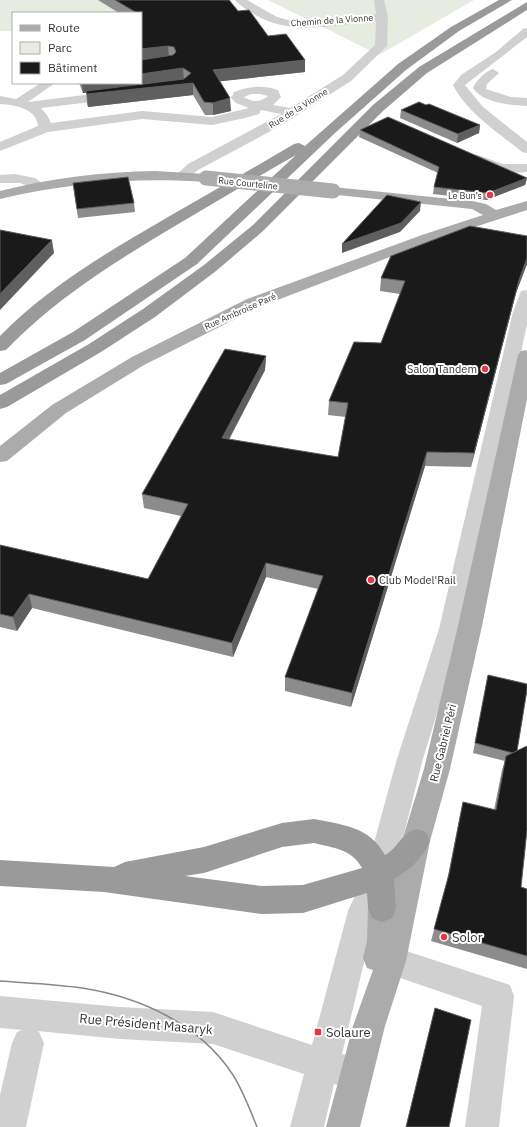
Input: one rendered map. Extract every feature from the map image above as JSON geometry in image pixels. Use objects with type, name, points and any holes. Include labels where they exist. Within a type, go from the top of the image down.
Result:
[{"type":"highway","points":[[0,380],[79,336],[191,261],[330,130],[402,67],[455,29],[507,0]]},
{"type":"highway","points":[[0,403],[95,348],[149,313],[210,268],[258,228],[378,108],[423,70],[468,40],[527,4]]},
{"type":"highway","points":[[468,40],[527,10]]},
{"type":"highway","points":[[0,346],[12,333],[54,296],[115,255],[330,130]]},
{"type":"highway","points":[[104,879],[182,865],[282,835],[314,831],[354,840],[369,853],[380,874],[382,908]]},
{"type":"highway","points":[[0,873],[104,879],[261,900],[284,900],[321,894],[367,880],[380,874],[403,859],[416,841]]},
{"type":"main road","name":"Rue Courteline","points":[[39,186],[117,176],[182,176],[472,205],[481,207],[495,216]]},
{"type":"main road","points":[[0,195],[39,186]]},
{"type":"main road","name":"Rue Ambroise Paré","points":[[0,456],[59,409],[138,361],[253,303],[427,238],[527,205]]},
{"type":"main road","name":"Rue Gabriel Péri","points":[[343,1127],[369,1026],[391,962],[416,841],[437,769],[470,626],[527,355]]},
{"type":"main road","points":[[369,1026],[368,992],[382,941],[382,908]]},
{"type":"street","name":"Chemin de la Vionne","points":[[240,0],[270,20],[296,25],[382,17]]},
{"type":"street","name":"Rue de la Vionne","points":[[182,176],[193,167],[292,112],[347,78],[380,46],[382,17],[379,0]]},
{"type":"street","points":[[527,31],[500,54],[465,78],[459,85],[461,91],[469,100],[527,149]]},
{"type":"street","points":[[527,44],[482,82],[478,88],[488,95],[497,98],[510,101],[527,102]]},
{"type":"street","points":[[22,104],[48,84]]},
{"type":"street","points":[[0,100],[22,104],[125,94]]},
{"type":"street","points":[[22,104],[38,112],[43,117],[45,128]]},
{"type":"street","points":[[0,147],[45,128],[142,115],[199,122],[240,116],[254,111],[257,105],[292,112]]},
{"type":"street","points":[[464,153],[499,168],[512,170],[527,168]]},
{"type":"street","name":"Rue Courteline","points":[[0,179],[14,178],[34,182],[39,186]]},
{"type":"street","points":[[307,1127],[362,911],[380,874],[409,762],[450,629],[521,312],[527,295]]},
{"type":"street","points":[[391,962],[499,996],[482,1127]]},
{"type":"street","name":"Rue Président Masaryk","points":[[0,1012],[120,1023],[213,1028],[324,1065],[357,1074]]},
{"type":"street","points":[[9,1127],[28,1043]]},
{"type":"green space","points":[[0,0],[204,0],[141,12],[12,12],[12,31],[0,31]]},
{"type":"green space","points":[[268,0],[474,0],[379,55]]},
{"type":"building","points":[[115,0],[229,0],[238,11],[249,10],[268,36],[286,34],[305,60],[213,70],[230,98],[213,103],[204,102],[193,83],[87,94],[86,91],[184,79],[191,73],[183,68],[142,74],[142,60],[173,55],[176,52],[174,47],[168,46],[142,49],[142,12],[135,12]]},
{"type":"building","points":[[419,102],[426,105],[429,104],[480,125],[458,134],[401,110]]},
{"type":"building","points":[[388,117],[527,178],[488,193],[434,187],[439,167],[360,130]]},
{"type":"building","points":[[128,177],[134,203],[77,209],[73,183]]},
{"type":"building","points":[[387,195],[421,202],[401,223],[342,244]]},
{"type":"building","points":[[470,226],[527,236],[527,258],[519,280],[474,453],[427,452],[352,693],[285,677],[323,576],[266,563],[232,643],[29,594],[13,617],[0,614],[0,545],[148,579],[188,504],[142,494],[225,349],[266,356],[222,438],[338,457],[348,403],[329,401],[354,342],[381,343],[405,281],[381,278],[391,256]]},
{"type":"building","points":[[0,230],[52,240],[0,294]]},
{"type":"building","points":[[488,675],[527,684],[517,751],[513,753],[475,743]]},
{"type":"building","points":[[527,746],[527,830],[521,887],[527,889],[527,956],[434,929],[449,874],[463,802],[496,810],[506,756]]},
{"type":"building","points":[[435,1008],[471,1020],[449,1127],[406,1127]]},
{"type":"tram line","points":[[0,981],[82,988],[104,992],[147,1006],[167,1016],[186,1027],[204,1041],[219,1057],[240,1087],[257,1127]]},
{"type":"place","name":"Le Bun’s","points":[[490,195]]},
{"type":"place","name":"Salon Tandem","points":[[485,369]]},
{"type":"place","name":"Club Model'Rail","points":[[371,580]]},
{"type":"place","name":"Solor","points":[[444,937]]},
{"type":"place","name":"Solaure","points":[[318,1032]]}]
